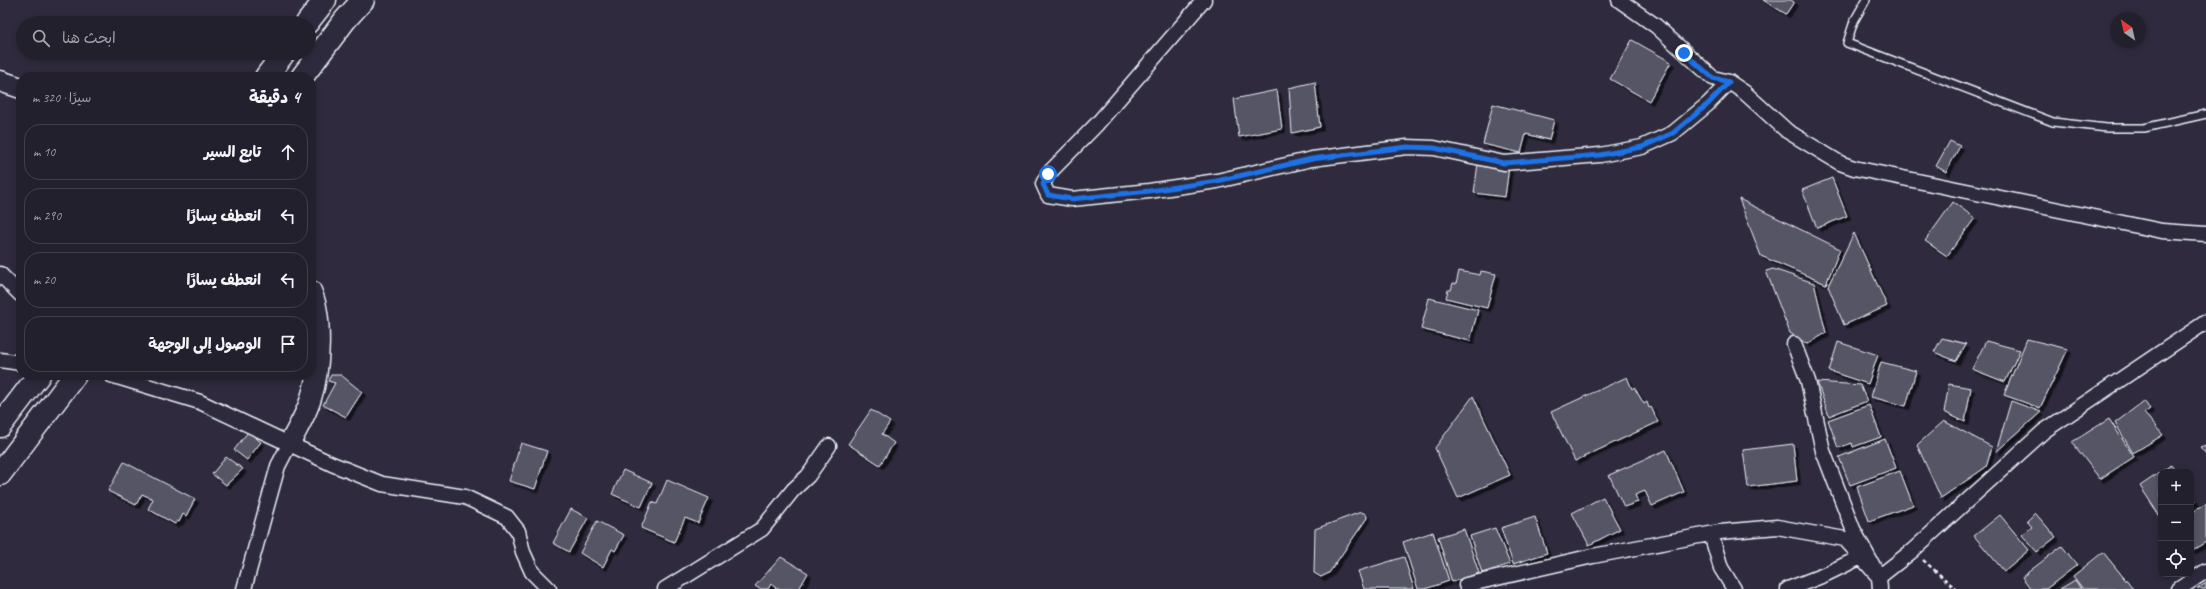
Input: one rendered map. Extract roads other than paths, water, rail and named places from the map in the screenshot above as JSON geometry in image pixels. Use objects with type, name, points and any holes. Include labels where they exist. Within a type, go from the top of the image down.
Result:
[{"type":"highway","points":[[316,58],[345,20],[363,0]]},
{"type":"highway","points":[[313,16],[323,3]]},
{"type":"highway","points":[[270,72],[279,60]]},
{"type":"highway","points":[[306,72],[315,60]]},
{"type":"highway","points":[[0,426],[35,380]]},
{"type":"highway","points":[[0,474],[71,380]]},
{"type":"street","points":[[1204,0],[1097,124],[1048,174],[1043,184],[1048,195],[1072,199],[1149,191],[1217,181],[1312,159],[1407,147],[1434,148],[1504,163],[1600,155],[1642,147],[1673,133],[1708,104],[1729,82]]},
{"type":"street","points":[[1619,0],[1665,32],[1684,53],[1713,78],[1729,82],[1767,112],[1787,131],[1840,163],[1854,168],[2162,231],[2206,234]]},
{"type":"street","points":[[0,81],[16,86]]},
{"type":"street","points":[[0,274],[16,290]]},
{"type":"street","points":[[316,305],[316,362]]},
{"type":"street","points":[[1880,583],[1912,551],[2044,431],[2206,322]]},
{"type":"street","points":[[1794,344],[1808,381],[1823,451],[1853,529],[1880,583]]},
{"type":"street","points":[[0,360],[16,362]]},
{"type":"street","points":[[127,380],[200,402],[332,464],[382,484],[465,497],[507,517],[518,531],[522,552],[532,572],[549,589]]},
{"type":"street","points":[[244,589],[278,466],[311,398],[314,380]]},
{"type":"street","points":[[665,589],[762,529],[793,490],[808,476],[829,446]]},
{"type":"street","points":[[1466,586],[1593,556],[1710,534],[1777,527],[1845,539],[1861,556],[1880,583]]},
{"type":"street","points":[[1710,534],[1721,568],[1734,589]]},
{"type":"street","points":[[1788,589],[1824,575],[1861,556]]},
{"type":"street","points":[[2179,589],[2206,571]]},
{"type":"lane","points":[[1866,0],[1854,21],[1847,43],[2053,122],[2107,128],[2144,128],[2206,114]]}]
